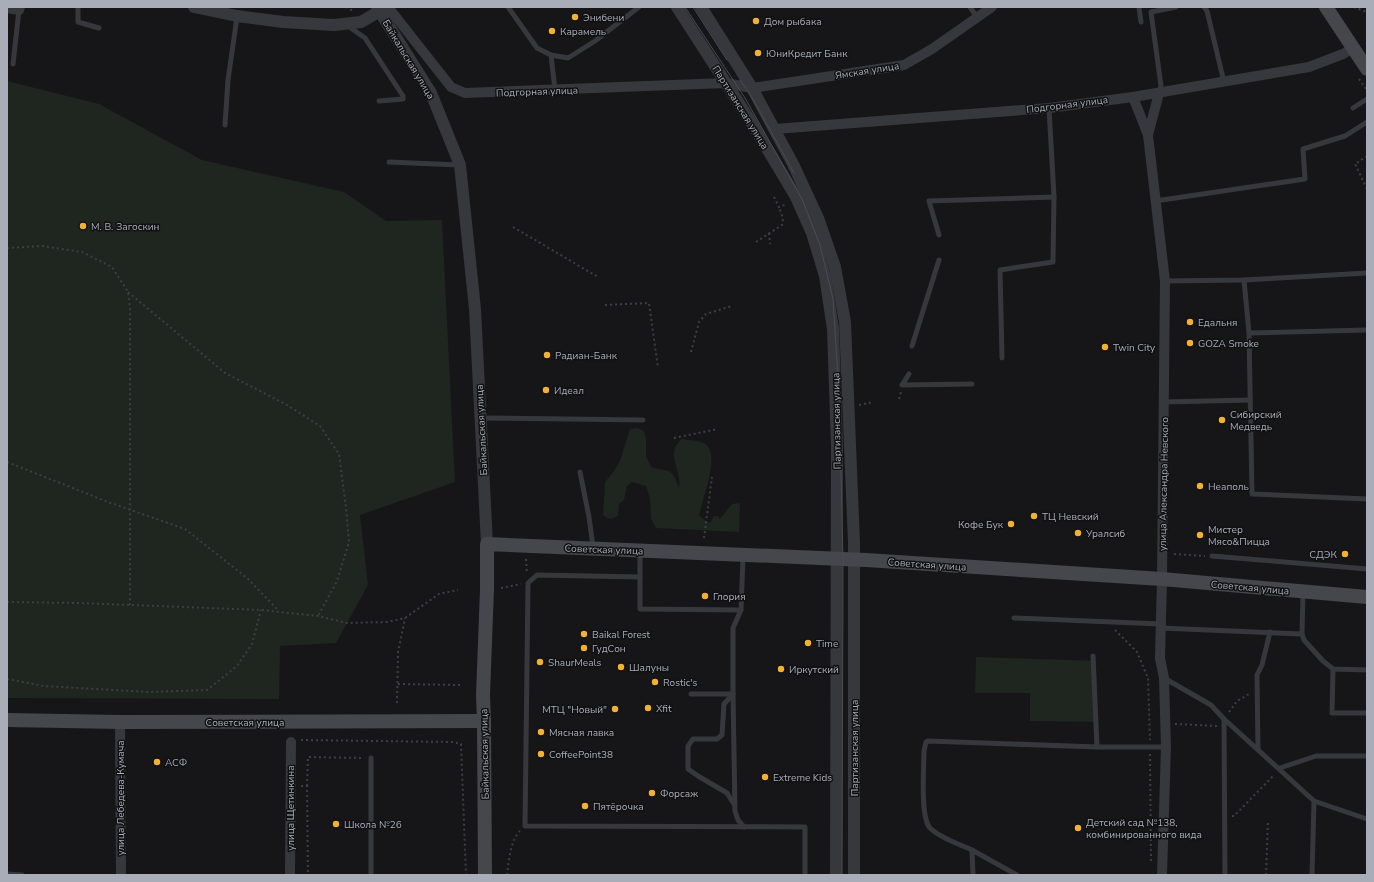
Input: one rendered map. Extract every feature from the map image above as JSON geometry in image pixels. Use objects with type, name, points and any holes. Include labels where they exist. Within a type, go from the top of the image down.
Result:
[{"type":"main road","points":[[1326,7],[1367,69]]},
{"type":"main road","name":"Советская улица","points":[[487,544],[854,559],[1162,579],[1367,597]]},
{"type":"main road","name":"Байкальская улица","points":[[485,875],[484,721],[482,695],[487,589],[487,544]]},
{"type":"main road","name":"Советская улица","points":[[7,720],[120,722],[484,721]]},
{"type":"street","points":[[194,7],[237,16],[283,22],[334,25],[361,22],[384,8]]},
{"type":"street","name":"Партизанская улица","points":[[677,7],[796,197],[812,233],[825,276],[834,337],[837,446],[836,875]]},
{"type":"street","name":"Партизанская улица","points":[[700,7],[752,88],[794,164],[818,218],[835,267],[845,322],[854,559],[854,875]]},
{"type":"street","name":"Ямская улица","points":[[726,83],[752,88],[904,65],[932,49],[992,7]]},
{"type":"street","points":[[7,8],[19,9]]},
{"type":"street","name":"Подгорная улица","points":[[384,8],[451,87],[465,94],[726,83]]},
{"type":"street","name":"Байкальская улица","points":[[384,8],[431,93],[460,165],[476,309],[487,544]]},
{"type":"street","name":"Подгорная улица","points":[[775,129],[1049,108],[1158,93],[1310,67],[1343,54],[1353,48]]},
{"type":"street","points":[[1148,135],[1158,93]]},
{"type":"street","name":"улица Александра Невского","points":[[1133,96],[1148,135],[1164,281],[1164,402],[1160,658],[1164,678],[1166,747],[1162,875]]},
{"type":"street","name":"улица Лебедева-Кумача","points":[[120,722],[121,875]]},
{"type":"street","name":"улица Щетинкина","points":[[290,875],[291,742]]},
{"type":"lane","points":[[78,7],[78,22],[99,28]]},
{"type":"lane","points":[[508,7],[537,48],[551,55],[568,58],[595,41],[639,7]]},
{"type":"lane","points":[[970,7],[977,17]]},
{"type":"lane","points":[[1139,7],[1141,22]]},
{"type":"lane","points":[[1158,93],[1161,86],[1151,12],[1176,7]]},
{"type":"lane","points":[[1204,7],[1207,11],[1224,82]]},
{"type":"lane","points":[[13,64],[19,9]]},
{"type":"lane","points":[[225,125],[228,80],[237,16]]},
{"type":"lane","points":[[346,24],[365,38],[403,96],[403,99],[379,101]]},
{"type":"lane","points":[[551,55],[555,90]]},
{"type":"lane","points":[[1353,108],[1367,99]]},
{"type":"lane","points":[[1002,358],[1000,270],[1053,262],[1054,197],[1049,108]]},
{"type":"lane","points":[[1155,201],[1305,179],[1303,149],[1345,136],[1367,122]]},
{"type":"lane","points":[[389,162],[460,165]]},
{"type":"lane","points":[[939,235],[929,201],[1054,197]]},
{"type":"lane","points":[[912,346],[939,260]]},
{"type":"lane","points":[[1164,281],[1244,280],[1367,273]]},
{"type":"lane","points":[[1244,280],[1249,333],[1252,494],[1367,499]]},
{"type":"lane","points":[[1249,333],[1367,330]]},
{"type":"lane","points":[[909,374],[902,385],[972,384]]},
{"type":"lane","points":[[1164,402],[1250,400]]},
{"type":"lane","points":[[480,418],[643,420]]},
{"type":"lane","points":[[580,472],[590,517],[593,548]]},
{"type":"lane","points":[[640,550],[640,609],[741,610]]},
{"type":"lane","points":[[743,555],[741,610],[733,628],[733,694],[735,811],[738,820],[744,827]]},
{"type":"lane","points":[[1212,556],[1367,569]]},
{"type":"lane","points":[[640,578],[537,575],[528,583],[526,826],[805,827],[805,875]]},
{"type":"lane","points":[[1303,591],[1302,634],[1304,640],[1323,661],[1333,669],[1367,670]]},
{"type":"lane","points":[[1014,618],[1302,634]]},
{"type":"lane","points":[[1258,749],[1258,675],[1270,632]]},
{"type":"lane","points":[[1093,656],[1097,747]]},
{"type":"lane","points":[[1333,669],[1332,713],[1367,713]]},
{"type":"lane","points":[[1164,678],[1211,705],[1224,719],[1280,768],[1314,801],[1367,818]]},
{"type":"lane","points":[[691,694],[733,694]]},
{"type":"lane","points":[[733,694],[724,704],[722,735],[717,739],[693,739],[688,746],[688,769],[727,793],[735,805]]},
{"type":"lane","points":[[1224,719],[1225,875]]},
{"type":"lane","points":[[1017,875],[972,850],[936,833],[927,824],[924,811],[924,751],[928,740],[1097,747],[1166,747]]},
{"type":"lane","points":[[1280,768],[1316,756],[1367,756]]},
{"type":"lane","points":[[371,758],[371,875]]},
{"type":"lane","points":[[1312,875],[1314,801]]},
{"type":"lane","points":[[972,850],[974,875]]},
{"type":"lane","points":[[7,874],[22,875]]},
{"type":"path","points":[[346,7],[354,12]]},
{"type":"path","points":[[1354,7],[1367,12]]},
{"type":"path","points":[[1367,156],[1356,164],[1367,189]]},
{"type":"path","points":[[756,242],[782,225],[783,219],[774,197]]},
{"type":"path","points":[[779,207],[787,204]]},
{"type":"path","points":[[513,227],[598,277]]},
{"type":"path","points":[[769,233],[770,244]]},
{"type":"path","points":[[7,248],[42,246],[82,252],[112,267],[128,292],[225,373],[287,405],[320,426],[339,454],[349,542],[337,581],[318,616]]},
{"type":"path","points":[[128,292],[130,308],[130,605]]},
{"type":"path","points":[[605,305],[649,303],[658,368]]},
{"type":"path","points":[[691,352],[699,322],[706,314],[732,306]]},
{"type":"path","points":[[674,438],[718,429]]},
{"type":"path","points":[[7,462],[185,529],[247,578],[279,611]]},
{"type":"path","points":[[704,538],[712,477]]},
{"type":"path","points":[[1174,554],[1212,556]]},
{"type":"path","points":[[501,588],[528,583],[526,559]]},
{"type":"path","points":[[7,602],[261,610],[318,616],[348,623],[386,622],[406,618],[439,594],[458,590]]},
{"type":"path","points":[[7,679],[44,686],[148,692],[207,690],[237,666],[252,644],[261,610]]},
{"type":"path","points":[[397,703],[398,653],[406,618]]},
{"type":"path","points":[[398,684],[460,685]]},
{"type":"path","points":[[1224,719],[1237,702],[1257,689]]},
{"type":"path","points":[[1166,724],[1224,726]]},
{"type":"path","points":[[308,875],[308,757],[371,758]]},
{"type":"path","points":[[1225,818],[1234,816],[1280,768]]},
{"type":"path","points":[[296,786],[307,786]]},
{"type":"path","points":[[1266,875],[1268,820]]},
{"type":"path","points":[[507,875],[511,850],[517,835],[526,826]]},
{"type":"shaded area","points":[[7,81],[99,104],[202,160],[344,192],[386,221],[442,220],[455,482],[360,515],[368,585],[336,643],[280,646],[279,699],[7,698]]},
{"type":"shaded area","points":[[637,428],[644,431],[646,439],[646,456],[651,467],[669,471],[674,476],[679,487],[674,456],[674,450],[677,444],[682,439],[704,443],[709,448],[711,466],[707,488],[699,515],[710,523],[714,516],[718,516],[720,519],[732,504],[740,503],[739,532],[656,528],[651,519],[650,498],[646,486],[632,482],[627,486],[624,500],[619,504],[618,516],[614,518],[607,518],[603,515],[605,482],[620,461],[630,429]]},
{"type":"shaded area","points":[[976,657],[1096,661],[1097,722],[1030,721],[1030,693],[975,693]]},
{"type":"tram line","points":[[685,7],[745,98],[802,199],[820,245],[833,299],[839,393],[843,559],[842,875]]},
{"type":"tram line","points":[[693,7],[727,60]]},
{"type":"tram line","points":[[740,80],[750,94],[794,173]]},
{"type":"place","name":"Энибени","points":[[575,17]]},
{"type":"place","name":"Дом рыбака","points":[[756,21]]},
{"type":"place","name":"Карамель","points":[[552,31]]},
{"type":"place","name":"ЮниКредит Банк","points":[[758,53]]},
{"type":"place","name":"М. В. Загоскин","points":[[83,226]]},
{"type":"place","name":"Едальня","points":[[1190,322]]},
{"type":"place","name":"GOZA Smoke","points":[[1190,343]]},
{"type":"place","name":"Twin Сity","points":[[1105,347]]},
{"type":"place","name":"Радиан-Банк","points":[[547,355]]},
{"type":"place","name":"Идеал","points":[[546,390]]},
{"type":"place","name":"Сибирский Медведь","points":[[1222,420]]},
{"type":"place","name":"Неаполь","points":[[1200,486]]},
{"type":"place","name":"ТЦ Невский","points":[[1034,516]]},
{"type":"place","name":"Кофе Бук","points":[[1011,524]]},
{"type":"place","name":"Уралсиб","points":[[1078,533]]},
{"type":"place","name":"Мистер Мясо&Пицца","points":[[1200,535]]},
{"type":"place","name":"СДЭК","points":[[1345,554]]},
{"type":"place","name":"Глория","points":[[705,596]]},
{"type":"place","name":"Baikal Forest","points":[[584,634]]},
{"type":"place","name":"Time","points":[[808,643]]},
{"type":"place","name":"ГудСон","points":[[584,648]]},
{"type":"place","name":"ShaurMeals","points":[[540,662]]},
{"type":"place","name":"Шалуны","points":[[621,667]]},
{"type":"place","name":"Иркутский","points":[[781,669]]},
{"type":"place","name":"Rostic's","points":[[655,682]]},
{"type":"place","name":"Xfit","points":[[648,708]]},
{"type":"place","name":"МТЦ \"Новый\"","points":[[615,709]]},
{"type":"place","name":"Мясная лавка","points":[[541,732]]},
{"type":"place","name":"CoffeePoint38","points":[[541,754]]},
{"type":"place","name":"АСФ","points":[[157,762]]},
{"type":"place","name":"Extreme Kids","points":[[765,777]]},
{"type":"place","name":"Форсаж","points":[[652,793]]},
{"type":"place","name":"Пятёрочка","points":[[585,806]]},
{"type":"place","name":"Школа №26","points":[[336,824]]},
{"type":"place","name":"Детский сад №138, комбинированного вида","points":[[1078,828]]}]
